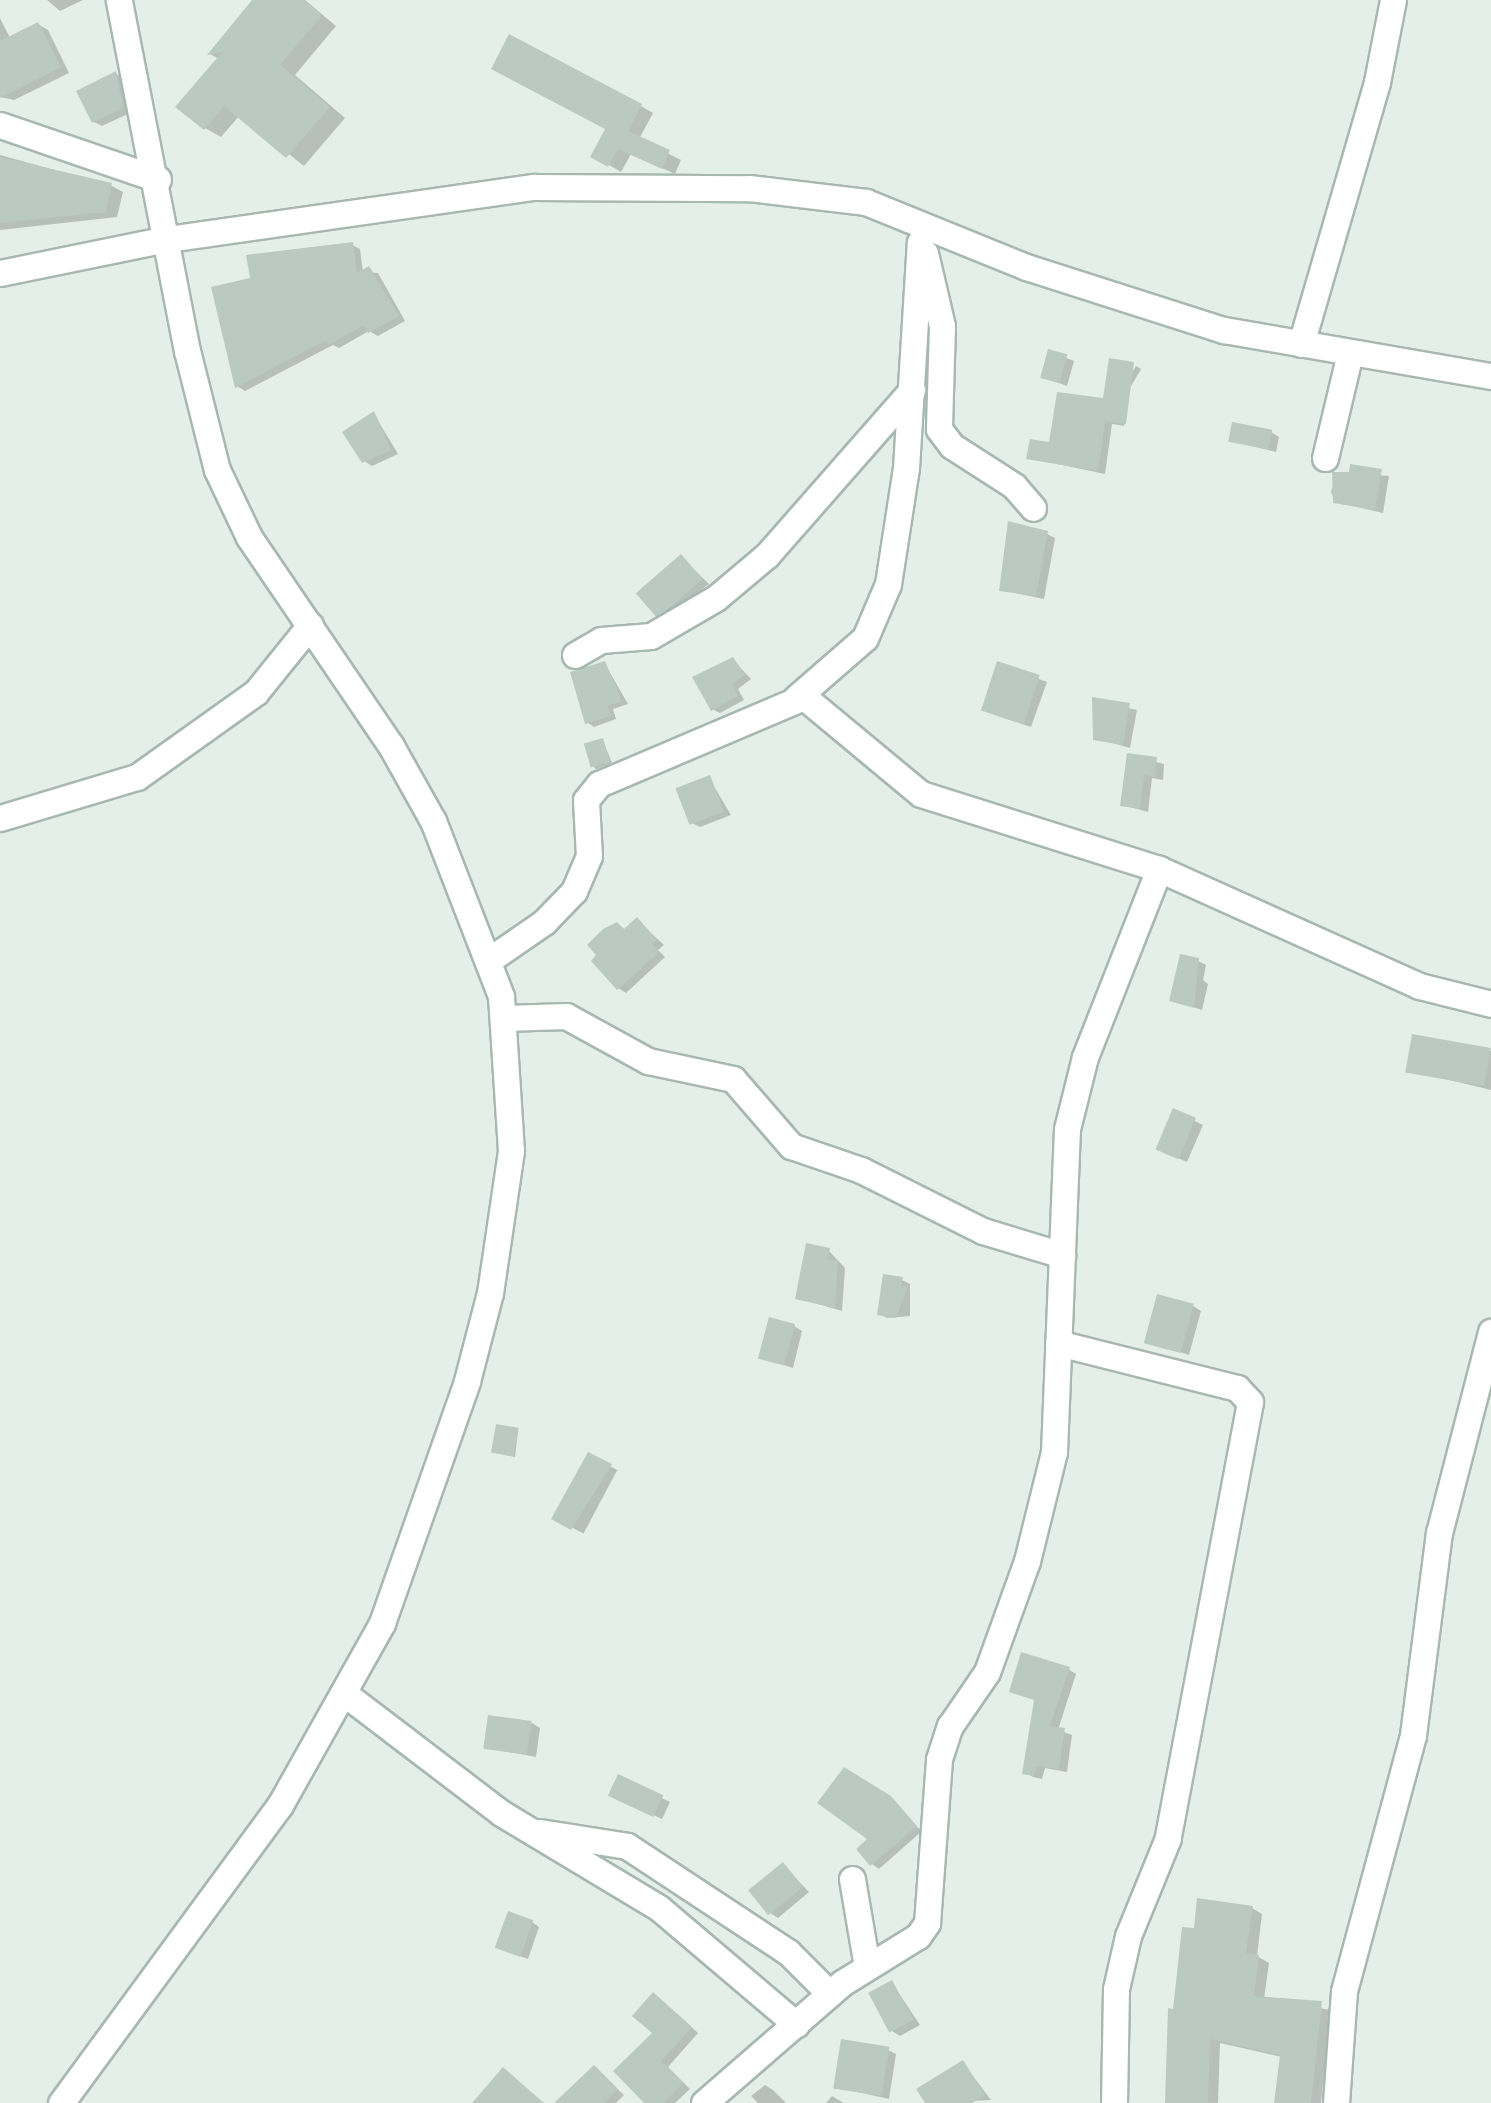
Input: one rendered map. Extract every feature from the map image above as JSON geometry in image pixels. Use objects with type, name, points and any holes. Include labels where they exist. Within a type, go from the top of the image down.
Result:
[{"type":"street","points":[[61,2103],[280,1804],[345,1694],[407,1559],[490,1293],[511,1151],[504,1018],[489,960],[433,821],[249,536],[218,470],[120,0]]},
{"type":"street","points":[[1302,344],[1377,82],[1393,0]]},
{"type":"street","points":[[0,125],[158,180]]},
{"type":"street","points":[[0,273],[167,239],[533,187],[806,192],[909,217],[1157,312],[1350,354],[1491,376]]},
{"type":"street","points":[[909,217],[920,242],[942,326],[940,428],[952,446],[1014,486],[1033,508]]},
{"type":"street","points":[[489,960],[544,922],[574,890],[589,856],[586,800],[598,784],[796,698],[865,638],[877,616],[896,546],[912,390],[920,242]]},
{"type":"street","points":[[1324,458],[1350,354]]},
{"type":"street","points":[[575,655],[602,640],[650,636],[716,598],[767,555],[912,390]]},
{"type":"street","points":[[0,818],[137,777],[256,692],[310,625]]},
{"type":"street","points":[[796,698],[809,700],[922,794],[1159,869],[1419,986],[1491,1004]]},
{"type":"street","points":[[704,2103],[830,1994],[928,1923],[927,1875],[938,1832],[932,1788],[950,1726],[987,1672],[1028,1561],[1056,1434],[1066,1129],[1077,1082],[1159,869]]},
{"type":"street","points":[[504,1018],[566,1016],[648,1062],[733,1078],[791,1146],[860,1170],[983,1231],[1062,1256]]},
{"type":"street","points":[[1336,2103],[1344,1991],[1412,1735],[1439,1533],[1491,1332]]},
{"type":"street","points":[[1058,1343],[1238,1388],[1250,1402],[1168,1838],[1128,1936],[1116,1989],[1114,2103]]},
{"type":"street","points":[[345,1694],[535,1832],[674,1919],[796,2024]]},
{"type":"street","points":[[535,1832],[628,1846],[788,1952],[830,1994]]},
{"type":"street","points":[[852,1879],[867,1967]]},
{"type":"building","points":[[252,0],[304,0],[322,15],[280,65],[330,107],[286,158],[224,106],[204,130],[175,107],[222,52],[207,55]]},
{"type":"building","points":[[38,22],[61,67],[0,98],[0,41]]},
{"type":"building","points":[[509,34],[642,104],[628,131],[670,150],[662,169],[618,149],[608,167],[590,157],[605,129],[491,69]]},
{"type":"building","points":[[116,71],[123,108],[92,123],[76,91]]},
{"type":"building","points":[[0,157],[112,183],[106,212],[0,223]]},
{"type":"building","points":[[353,242],[357,273],[369,266],[399,316],[368,333],[364,325],[329,345],[326,340],[235,388],[211,287],[250,278],[246,255]]},
{"type":"building","points":[[1048,349],[1067,354],[1060,383],[1040,378]]},
{"type":"building","points":[[1109,358],[1134,362],[1126,424],[1105,421],[1098,471],[1026,459],[1030,439],[1049,442],[1057,392],[1103,398]]},
{"type":"building","points":[[374,411],[391,450],[362,463],[342,432]]},
{"type":"building","points":[[1232,422],[1272,430],[1268,449],[1228,442]]},
{"type":"building","points":[[1350,464],[1382,469],[1375,510],[1333,503],[1332,472],[1349,472]]},
{"type":"building","points":[[1008,521],[1048,531],[1036,596],[999,591]]},
{"type":"building","points":[[681,554],[703,579],[657,618],[636,593]]},
{"type":"building","points":[[733,657],[745,675],[732,684],[738,696],[711,711],[692,677]]},
{"type":"building","points":[[605,661],[622,701],[608,706],[611,716],[585,724],[570,672]]},
{"type":"building","points":[[997,661],[1040,675],[1024,724],[981,710]]},
{"type":"building","points":[[1092,697],[1130,703],[1123,745],[1093,740]]},
{"type":"building","points":[[603,738],[610,762],[591,768],[584,744]]},
{"type":"building","points":[[1127,753],[1157,757],[1155,777],[1144,775],[1140,809],[1120,806]]},
{"type":"building","points":[[710,775],[724,811],[689,825],[675,788]]},
{"type":"building","points":[[637,917],[657,940],[652,944],[659,952],[617,990],[591,961],[596,955],[587,945],[603,929],[617,922],[624,929]]},
{"type":"building","points":[[1180,954],[1199,958],[1194,1008],[1169,1001]]},
{"type":"building","points":[[1412,1034],[1491,1048],[1484,1086],[1405,1072]]},
{"type":"building","points":[[1173,1108],[1196,1118],[1178,1159],[1155,1149]]},
{"type":"building","points":[[806,1243],[830,1248],[828,1259],[838,1261],[835,1308],[795,1299]]},
{"type":"building","points":[[883,1274],[903,1277],[901,1286],[908,1286],[896,1318],[877,1315]]},
{"type":"building","points":[[1157,1294],[1194,1304],[1181,1353],[1144,1343]]},
{"type":"building","points":[[769,1317],[795,1324],[784,1366],[758,1359]]},
{"type":"building","points":[[496,1424],[519,1428],[514,1457],[491,1453]]},
{"type":"building","points":[[588,1452],[612,1464],[571,1530],[551,1519]]},
{"type":"building","points":[[1021,1652],[1070,1667],[1050,1726],[1065,1728],[1059,1769],[1037,1766],[1033,1776],[1022,1774],[1034,1700],[1009,1692]]},
{"type":"building","points":[[488,1715],[532,1721],[527,1755],[483,1749]]},
{"type":"building","points":[[844,1767],[891,1796],[917,1826],[870,1866],[856,1849],[867,1839],[817,1803]]},
{"type":"building","points":[[618,1774],[663,1795],[653,1817],[608,1796]]},
{"type":"building","points":[[783,1862],[803,1887],[768,1915],[748,1890]]},
{"type":"building","points":[[1197,1898],[1253,1906],[1246,1953],[1259,1955],[1254,1996],[1322,2001],[1311,2103],[1274,2103],[1280,2055],[1210,2039],[1208,2103],[1165,2103],[1168,2008],[1173,2009],[1182,1927],[1194,1928]]},
{"type":"building","points":[[508,1911],[533,1920],[520,1957],[495,1948]]},
{"type":"building","points":[[892,1980],[913,2020],[889,2032],[868,1993]]},
{"type":"building","points":[[653,1992],[692,2027],[661,2061],[683,2083],[663,2103],[644,2103],[613,2071],[652,2033],[632,2016]]},
{"type":"building","points":[[841,2039],[889,2047],[882,2096],[833,2088]]},
{"type":"building","points":[[963,2060],[985,2095],[972,2103],[925,2103],[916,2089]]},
{"type":"building","points":[[594,2065],[618,2089],[604,2103],[554,2103]]},
{"type":"building","points":[[503,2067],[544,2103],[472,2103]]}]
